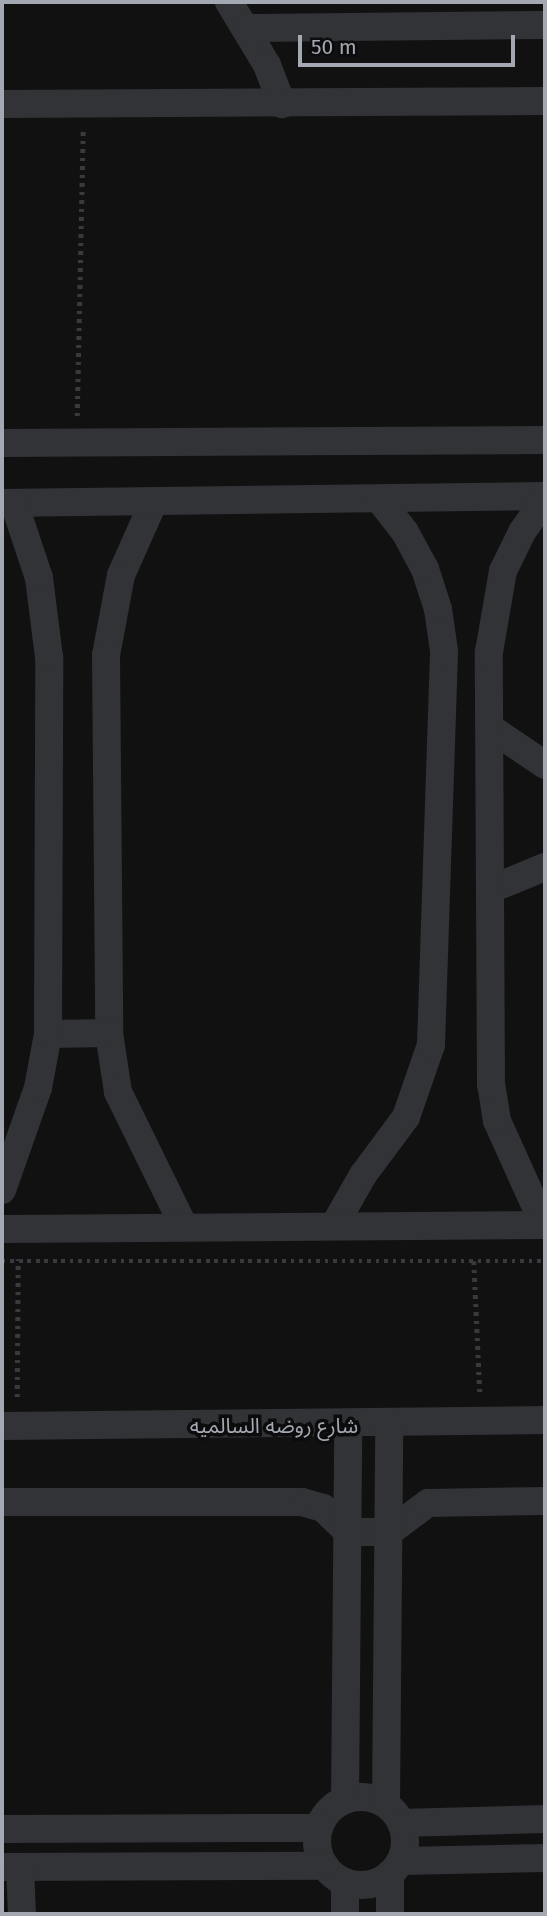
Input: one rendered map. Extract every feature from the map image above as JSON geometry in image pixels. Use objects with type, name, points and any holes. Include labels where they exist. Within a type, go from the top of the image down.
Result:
[{"type":"street","points":[[229,2],[247,28],[282,104]]},
{"type":"street","points":[[247,28],[545,25]]},
{"type":"street","points":[[2,104],[84,106],[545,101]]},
{"type":"street","points":[[2,443],[545,440]]},
{"type":"street","points":[[2,1190],[38,1088],[48,1034],[49,657],[39,579],[8,503],[545,498]]},
{"type":"street","points":[[10,1229],[545,1225],[497,1121],[491,1085],[492,729],[489,652],[503,571],[522,532],[545,498]]},
{"type":"street","points":[[334,1226],[363,1175],[406,1117],[431,1045],[444,651],[438,609],[425,569],[405,532],[379,499]]},
{"type":"street","points":[[154,501],[121,575],[106,655],[109,1033],[118,1092],[184,1227]]},
{"type":"street","points":[[444,651],[489,652]]},
{"type":"street","points":[[492,729],[545,765]]},
{"type":"street","points":[[491,889],[545,867]]},
{"type":"street","points":[[48,1034],[109,1033]]},
{"type":"street","name":"شارع روضه السالميه","points":[[10,1426],[348,1426],[545,1420]]},
{"type":"street","points":[[389,1425],[394,1814],[405,1842],[395,1867],[390,1914]]},
{"type":"street","points":[[345,1800],[348,1426]]},
{"type":"street","points":[[2,1502],[302,1502],[323,1508],[348,1532],[389,1532],[428,1503],[545,1501]]},
{"type":"street","points":[[345,1914],[335,1874],[318,1847],[319,1828],[334,1806],[345,1800],[366,1797],[394,1814],[545,1819]]},
{"type":"street","points":[[2,1829],[319,1828]]},
{"type":"street","points":[[22,1914],[11,1867],[335,1874],[369,1884],[395,1867],[545,1858]]},
{"type":"path","points":[[76,442],[84,106]]},
{"type":"path","points":[[473,1226],[481,1421]]},
{"type":"path","points":[[10,1229],[18,1261],[10,1426]]},
{"type":"path","points":[[2,1261],[545,1261]]}]
